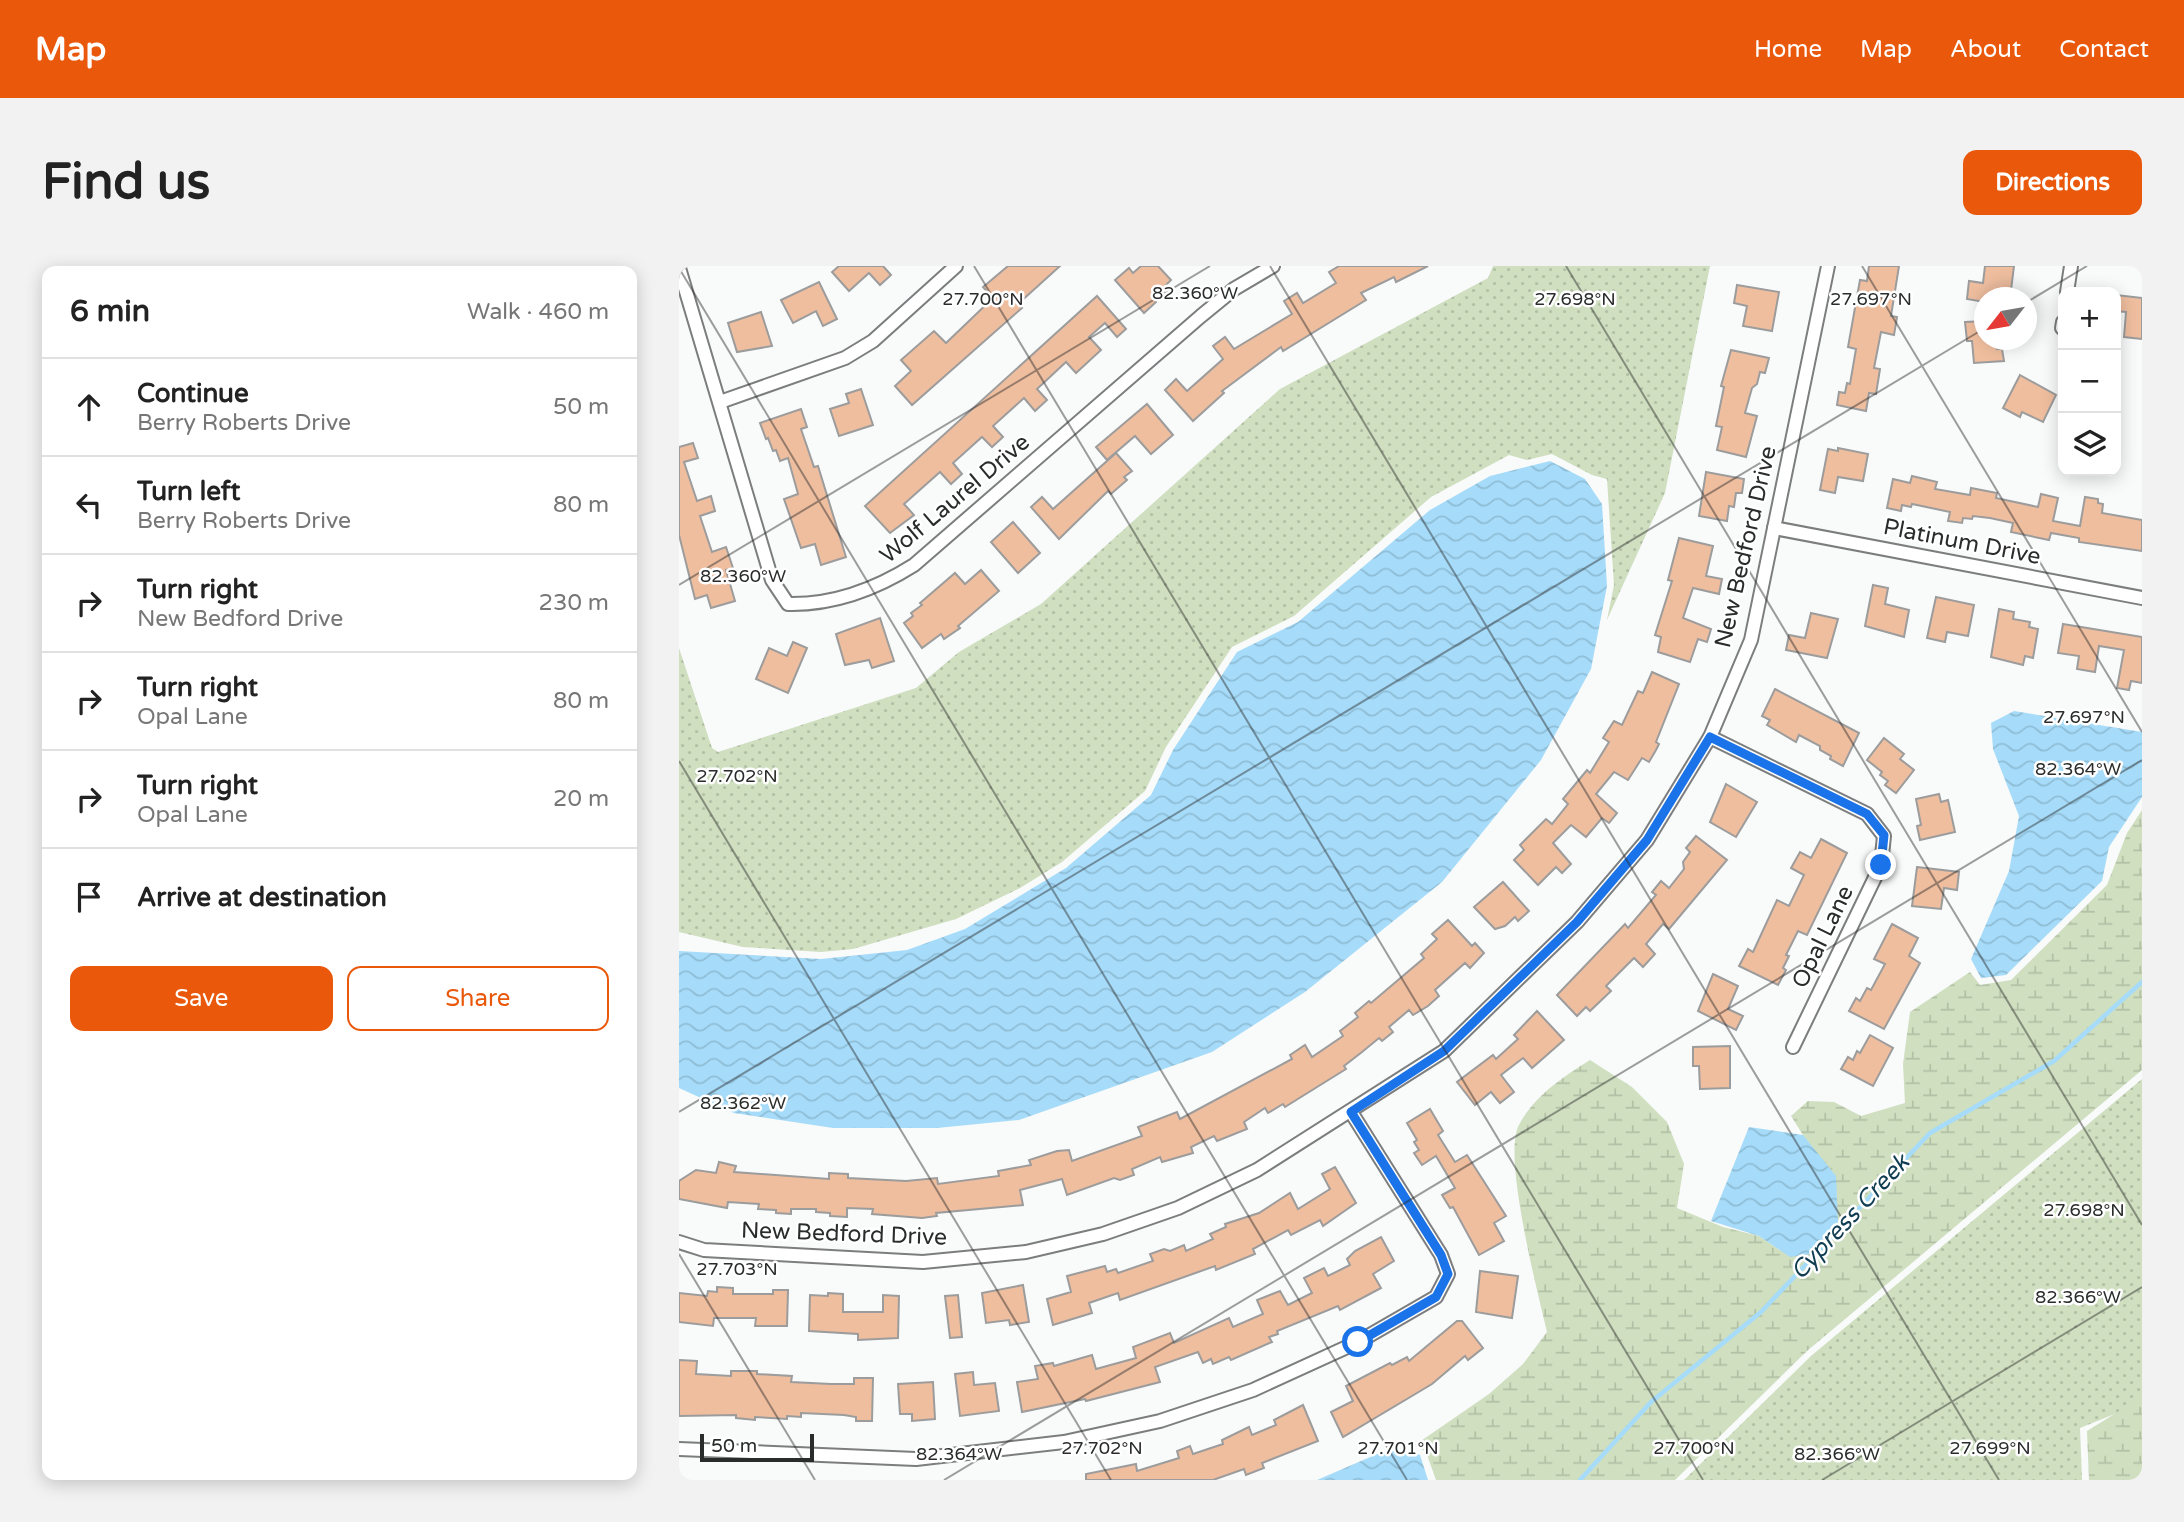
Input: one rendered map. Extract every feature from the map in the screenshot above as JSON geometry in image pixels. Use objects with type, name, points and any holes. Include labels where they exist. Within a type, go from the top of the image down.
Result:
[{"type":"street","points":[[720,402],[845,358],[873,341],[956,266]]},
{"type":"street","name":"Wolf Laurel Drive","points":[[679,268],[772,580],[788,604],[810,604],[880,586],[914,565],[1201,316],[1234,289],[1273,266]]},
{"type":"street","name":"New Bedford Drive","points":[[679,1242],[704,1250],[923,1262],[1026,1252],[1103,1234],[1178,1208],[1257,1170],[1444,1051],[1577,922],[1647,840],[1710,737],[1751,640],[1828,266]]},
{"type":"street","points":[[2068,287],[2071,266]]},
{"type":"street","name":"Platinum Drive","points":[[1774,528],[2142,598]]},
{"type":"street","name":"Opal Lane","points":[[1710,737],[1867,814],[1884,835],[1881,865],[1793,1047]]},
{"type":"street","points":[[679,1449],[916,1459],[1064,1442],[1160,1421],[1240,1394],[1358,1342],[1436,1297],[1448,1274],[1441,1255],[1351,1112]]},
{"type":"green space","points":[[1493,266],[1710,266],[1665,493],[1607,620],[1614,585],[1607,479],[1592,475],[1552,454],[1527,460],[1509,455],[1431,497],[1294,616],[1232,647],[1166,747],[1145,791],[1062,862],[1020,888],[956,919],[853,949],[821,952],[743,947],[679,932],[679,648],[712,748],[718,752],[916,688],[959,652],[1041,604],[1280,389],[1488,278]]},
{"type":"green space","points":[[2142,810],[2142,1070],[1807,1351],[1675,1480],[1436,1480],[1426,1452],[1415,1445],[1489,1394],[1523,1364],[1547,1332],[1523,1226],[1515,1165],[1515,1141],[1519,1125],[1541,1096],[1590,1060],[1632,1087],[1667,1122],[1684,1164],[1677,1208],[1723,1227],[1759,1236],[1790,1257],[1803,1135],[1791,1116],[1808,1101],[1834,1102],[1861,1116],[1905,1103],[1903,1064],[1910,1012],[1970,972],[1980,985],[2011,980],[2107,885],[2127,833]]},
{"type":"green space","points":[[2142,1079],[2142,1403],[2080,1428],[2082,1480],[1684,1480],[1811,1356]]},
{"type":"green space","points":[[2142,1397],[2142,1480],[2089,1480],[2087,1431]]},
{"type":"water","points":[[1550,461],[1585,479],[1602,504],[1607,586],[1591,669],[1541,760],[1442,882],[1305,992],[1212,1052],[1019,1120],[937,1128],[833,1128],[734,1113],[679,1088],[679,951],[821,959],[907,950],[965,929],[1066,868],[1151,795],[1173,750],[1237,652],[1298,622],[1430,510],[1490,476]]},
{"type":"water","points":[[2014,711],[2142,732],[2142,797],[2109,847],[2102,881],[2006,975],[1981,978],[1971,959],[2009,871],[2019,816],[1993,749],[1991,723]]},
{"type":"water","points":[[1749,1127],[1803,1135],[1836,1176],[1838,1222],[1818,1253],[1790,1257],[1759,1236],[1711,1221]]},
{"type":"water","points":[[1405,1450],[1420,1455],[1428,1480],[1317,1480],[1382,1452]]},
{"type":"building","points":[[839,266],[883,266],[891,275],[880,285],[869,273],[849,291],[832,272]]},
{"type":"building","points":[[1008,266],[1060,266],[1018,304],[1022,308],[912,405],[895,386],[911,371],[901,360],[934,331],[946,343],[993,298],[983,287]]},
{"type":"building","points":[[1141,266],[1158,266],[1171,280],[1163,288],[1165,290],[1156,302],[1144,313],[1115,280],[1129,268],[1133,273]]},
{"type":"building","points":[[1339,266],[1428,266],[1396,282],[1394,277],[1361,293],[1366,300],[1283,351],[1281,347],[1222,391],[1224,393],[1193,421],[1165,390],[1176,379],[1187,391],[1223,359],[1213,346],[1225,337],[1234,349],[1292,314],[1284,301],[1297,293],[1303,303],[1336,283],[1329,272]]},
{"type":"building","points":[[1869,266],[1899,266],[1891,316],[1897,317],[1894,335],[1881,332],[1874,368],[1880,369],[1876,394],[1869,393],[1866,411],[1837,405],[1839,392],[1845,393],[1847,383],[1850,384],[1856,349],[1848,347],[1860,280],[1867,281]]},
{"type":"building","points":[[1985,266],[2014,266],[2011,287],[1974,287],[1974,300],[1967,299],[1969,281],[1983,283]]},
{"type":"building","points":[[819,282],[837,319],[823,326],[816,311],[793,323],[781,300]]},
{"type":"building","points":[[1737,285],[1779,292],[1772,331],[1743,326],[1747,306],[1734,303]]},
{"type":"building","points":[[1097,296],[1126,329],[1117,337],[1105,323],[1089,337],[1101,350],[1076,373],[1066,362],[1037,389],[1047,400],[1035,411],[1024,398],[993,426],[1003,437],[992,447],[982,437],[953,463],[962,474],[951,484],[940,472],[904,504],[914,515],[890,533],[865,506]]},
{"type":"building","points":[[2121,296],[2142,298],[2142,339],[2124,337],[2126,312],[2121,312]]},
{"type":"building","points":[[761,312],[772,346],[737,352],[728,323]]},
{"type":"building","points":[[1965,322],[1974,322],[1974,350],[2002,350],[2004,361],[1974,363],[1972,341],[1967,341]]},
{"type":"building","points":[[1731,350],[1769,358],[1765,373],[1760,372],[1757,384],[1752,388],[1745,413],[1757,416],[1746,457],[1717,450],[1722,427],[1716,426],[1724,387],[1721,386]]},
{"type":"building","points":[[2020,375],[2056,395],[2043,422],[2022,412],[2020,417],[2003,408]]},
{"type":"building","points":[[861,389],[873,425],[839,436],[830,409],[849,403],[846,394]]},
{"type":"building","points":[[1147,404],[1173,435],[1151,454],[1135,436],[1107,460],[1096,447]]},
{"type":"building","points":[[801,409],[807,427],[801,429],[814,467],[818,466],[846,557],[821,565],[815,544],[801,548],[784,499],[798,494],[788,458],[780,461],[776,450],[773,451],[768,438],[766,439],[760,423]]},
{"type":"building","points":[[693,443],[698,458],[684,462],[697,501],[711,496],[715,511],[700,516],[712,552],[726,547],[733,568],[726,570],[735,601],[711,608],[707,595],[695,599],[679,535],[679,447]]},
{"type":"building","points":[[1838,448],[1868,454],[1863,481],[1838,477],[1835,493],[1820,490],[1828,449],[1838,451]]},
{"type":"building","points":[[1116,453],[1132,471],[1124,477],[1127,480],[1111,494],[1108,491],[1059,539],[1031,507],[1042,497],[1053,509]]},
{"type":"building","points":[[1706,472],[1744,479],[1742,493],[1736,493],[1734,507],[1729,506],[1727,521],[1699,516]]},
{"type":"building","points":[[1912,476],[1937,482],[1935,489],[1970,495],[1971,488],[1997,493],[1996,498],[2038,507],[2041,494],[2058,498],[2053,521],[2080,526],[2085,497],[2098,499],[2098,503],[2103,504],[2102,513],[2142,520],[2142,551],[2079,542],[2079,538],[2051,533],[2049,540],[2011,532],[2013,523],[1990,518],[1973,516],[1972,519],[1963,518],[1962,523],[1948,521],[1950,512],[1912,504],[1911,507],[1902,505],[1901,511],[1887,508],[1893,479],[1910,483]]},
{"type":"building","points":[[1013,522],[1040,553],[1018,573],[991,542]]},
{"type":"building","points":[[1679,538],[1713,546],[1706,576],[1722,579],[1719,594],[1693,588],[1683,618],[1711,629],[1707,642],[1698,639],[1690,662],[1658,652],[1661,637],[1655,635],[1672,581],[1668,580]]},
{"type":"building","points":[[981,570],[999,591],[958,626],[960,628],[944,639],[941,634],[922,648],[904,623],[913,616],[911,613],[955,573],[965,584]]},
{"type":"building","points":[[1873,585],[1888,588],[1885,604],[1909,610],[1904,637],[1865,626]]},
{"type":"building","points":[[1936,597],[1974,605],[1968,636],[1947,632],[1945,642],[1927,638]]},
{"type":"building","points":[[1999,609],[2014,612],[2013,619],[2030,622],[2029,627],[2038,629],[2033,658],[2025,656],[2023,665],[1991,657]]},
{"type":"building","points":[[1811,613],[1838,619],[1827,658],[1786,650],[1789,635],[1805,638]]},
{"type":"building","points":[[880,618],[894,661],[872,668],[869,660],[845,665],[836,634]]},
{"type":"building","points":[[2063,624],[2142,637],[2142,683],[2131,681],[2129,690],[2117,688],[2124,650],[2099,646],[2095,672],[2077,669],[2079,656],[2058,653]]},
{"type":"building","points":[[793,642],[807,648],[788,693],[756,679],[769,648],[787,656]]},
{"type":"building","points":[[1652,672],[1679,684],[1656,742],[1659,744],[1656,750],[1649,762],[1642,758],[1628,780],[1614,772],[1596,794],[1617,813],[1609,823],[1602,818],[1586,837],[1571,825],[1553,843],[1571,864],[1562,873],[1556,867],[1538,885],[1514,860],[1524,850],[1520,845],[1546,819],[1552,824],[1568,804],[1563,799],[1587,770],[1590,773],[1609,742],[1603,738],[1614,721],[1622,725],[1638,691],[1643,693]]},
{"type":"building","points":[[1775,689],[1859,733],[1843,766],[1830,759],[1831,756],[1820,750],[1820,746],[1799,735],[1796,742],[1767,725],[1770,720],[1762,716]]},
{"type":"building","points":[[1884,738],[1904,754],[1900,759],[1914,770],[1896,793],[1885,785],[1888,781],[1880,775],[1882,772],[1867,760]]},
{"type":"building","points":[[1726,784],[1757,802],[1736,837],[1710,822]]},
{"type":"building","points":[[1939,794],[1941,802],[1948,800],[1955,832],[1920,840],[1917,826],[1921,825],[1916,799]]},
{"type":"building","points":[[1696,836],[1727,860],[1669,929],[1663,924],[1646,944],[1655,954],[1643,967],[1634,958],[1606,986],[1611,991],[1590,1011],[1586,1007],[1577,1016],[1557,995],[1625,924],[1628,928],[1656,895],[1652,892],[1661,881],[1669,888],[1684,869],[1683,862],[1690,852],[1686,848]]},
{"type":"building","points":[[1821,839],[1847,853],[1807,935],[1798,931],[1786,955],[1789,956],[1783,968],[1786,970],[1778,985],[1739,966],[1748,949],[1753,952],[1777,900],[1789,906],[1804,875],[1791,868],[1800,852],[1811,858]]},
{"type":"building","points":[[1917,867],[1959,872],[1957,890],[1944,888],[1941,909],[1912,906]]},
{"type":"building","points":[[1503,882],[1529,911],[1518,921],[1515,917],[1505,926],[1495,929],[1474,907]]},
{"type":"building","points":[[1448,920],[1472,946],[1475,943],[1484,953],[1470,968],[1465,963],[1435,990],[1439,996],[1428,1006],[1413,1015],[1409,1010],[1389,1027],[1393,1032],[1382,1041],[1379,1038],[1344,1066],[1346,1069],[1285,1107],[1283,1104],[1268,1113],[1265,1108],[1244,1122],[1247,1129],[1217,1141],[1214,1136],[1191,1147],[1193,1153],[1162,1162],[1160,1157],[1132,1169],[1134,1175],[1120,1180],[1114,1178],[1067,1195],[1062,1179],[1020,1190],[1023,1205],[936,1213],[937,1216],[922,1218],[872,1214],[873,1209],[847,1208],[847,1217],[830,1216],[830,1213],[816,1212],[816,1209],[791,1209],[791,1214],[776,1213],[776,1210],[758,1209],[759,1204],[728,1202],[727,1208],[679,1199],[679,1181],[696,1170],[716,1173],[719,1162],[736,1166],[734,1172],[829,1179],[829,1173],[848,1174],[848,1178],[906,1181],[937,1178],[938,1184],[999,1176],[998,1171],[1031,1165],[1029,1160],[1057,1151],[1069,1150],[1072,1161],[1142,1136],[1138,1127],[1177,1112],[1180,1119],[1292,1059],[1290,1055],[1305,1045],[1312,1057],[1343,1036],[1340,1031],[1358,1017],[1355,1013],[1369,1001],[1371,1003],[1424,958],[1421,954],[1437,939],[1432,934]]},
{"type":"building","points":[[1892,924],[1918,938],[1909,956],[1920,963],[1884,1029],[1849,1011],[1856,998],[1860,1001],[1867,988],[1871,990],[1885,964],[1874,959]]},
{"type":"building","points":[[1713,974],[1738,986],[1728,1009],[1743,1016],[1736,1030],[1698,1011]]},
{"type":"building","points":[[1537,1011],[1564,1040],[1532,1068],[1523,1058],[1501,1075],[1514,1092],[1500,1103],[1491,1092],[1475,1105],[1457,1082],[1493,1055],[1496,1059],[1518,1039],[1514,1035]]},
{"type":"building","points":[[1870,1035],[1893,1048],[1873,1086],[1841,1069],[1848,1057],[1853,1060],[1857,1051],[1860,1053]]},
{"type":"building","points":[[1730,1046],[1730,1088],[1700,1089],[1699,1066],[1693,1066],[1693,1047]]},
{"type":"building","points":[[1430,1109],[1443,1131],[1438,1135],[1455,1162],[1467,1155],[1506,1216],[1494,1223],[1504,1241],[1479,1255],[1453,1207],[1450,1208],[1442,1195],[1455,1188],[1436,1156],[1422,1165],[1414,1153],[1419,1150],[1414,1142],[1417,1140],[1407,1123]]},
{"type":"building","points":[[1335,1167],[1356,1203],[1323,1226],[1320,1220],[1291,1235],[1288,1230],[1253,1249],[1255,1254],[1216,1270],[1215,1266],[1120,1300],[1118,1293],[1089,1303],[1092,1313],[1053,1325],[1047,1299],[1071,1292],[1067,1276],[1105,1266],[1107,1272],[1116,1269],[1118,1273],[1153,1261],[1150,1254],[1164,1249],[1170,1251],[1184,1245],[1186,1251],[1213,1239],[1210,1234],[1226,1227],[1225,1224],[1259,1213],[1290,1193],[1298,1209],[1330,1189],[1322,1174]]},
{"type":"building","points":[[1381,1237],[1394,1261],[1373,1274],[1381,1288],[1340,1310],[1338,1306],[1277,1331],[1278,1334],[1269,1337],[1272,1342],[1231,1360],[1229,1357],[1213,1364],[1211,1359],[1203,1363],[1198,1352],[1155,1367],[1160,1382],[1086,1401],[1085,1399],[1022,1412],[1017,1382],[1038,1379],[1035,1366],[1053,1363],[1054,1366],[1092,1355],[1096,1369],[1136,1358],[1133,1347],[1170,1333],[1174,1343],[1229,1318],[1233,1327],[1263,1314],[1257,1300],[1280,1291],[1288,1305],[1312,1293],[1304,1278],[1324,1268],[1328,1276],[1350,1265],[1347,1259],[1355,1251]]},
{"type":"building","points":[[1480,1271],[1518,1276],[1512,1318],[1476,1312]]},
{"type":"building","points":[[1023,1285],[1029,1322],[1010,1325],[1009,1320],[986,1323],[982,1293]]},
{"type":"building","points":[[717,1287],[733,1288],[733,1294],[773,1294],[773,1290],[788,1290],[787,1326],[755,1326],[756,1318],[714,1318],[713,1326],[679,1322],[679,1293],[707,1296],[708,1291],[717,1292]]},
{"type":"building","points":[[828,1293],[843,1294],[843,1312],[883,1312],[883,1295],[899,1296],[898,1338],[858,1340],[858,1334],[809,1331],[810,1295],[828,1296]]},
{"type":"building","points":[[958,1295],[962,1337],[950,1338],[945,1296]]},
{"type":"building","points":[[1457,1321],[1462,1321],[1483,1348],[1468,1360],[1465,1356],[1432,1384],[1343,1437],[1331,1412],[1353,1401],[1346,1386],[1390,1363],[1392,1365],[1407,1357],[1409,1361]]},
{"type":"building","points":[[679,1360],[697,1361],[696,1374],[731,1376],[731,1371],[757,1371],[757,1374],[792,1376],[791,1382],[831,1384],[854,1384],[854,1378],[873,1378],[872,1421],[856,1421],[856,1417],[844,1415],[801,1413],[801,1417],[755,1417],[755,1420],[736,1418],[736,1415],[679,1416]]},
{"type":"building","points":[[973,1372],[974,1385],[995,1383],[999,1411],[960,1416],[955,1374]]},
{"type":"building","points":[[933,1382],[935,1419],[912,1421],[912,1414],[900,1414],[898,1384]]},
{"type":"building","points":[[1303,1405],[1318,1441],[1262,1463],[1264,1468],[1246,1475],[1244,1469],[1213,1480],[1086,1480],[1086,1474],[1136,1464],[1137,1471],[1179,1458],[1177,1451],[1190,1446],[1193,1454],[1223,1444],[1222,1440],[1249,1427],[1252,1435],[1276,1425],[1274,1420]]},
{"type":"waterway","name":"Cypress Creek","points":[[1580,1480],[1651,1402],[1761,1312],[1930,1133],[2054,1061],[2142,982]]},
{"type":"route","points":[[1358,1342],[1436,1297],[1448,1274],[1441,1255],[1351,1112],[1444,1051],[1577,922],[1647,840],[1710,737],[1867,814],[1884,835],[1881,865]]}]
